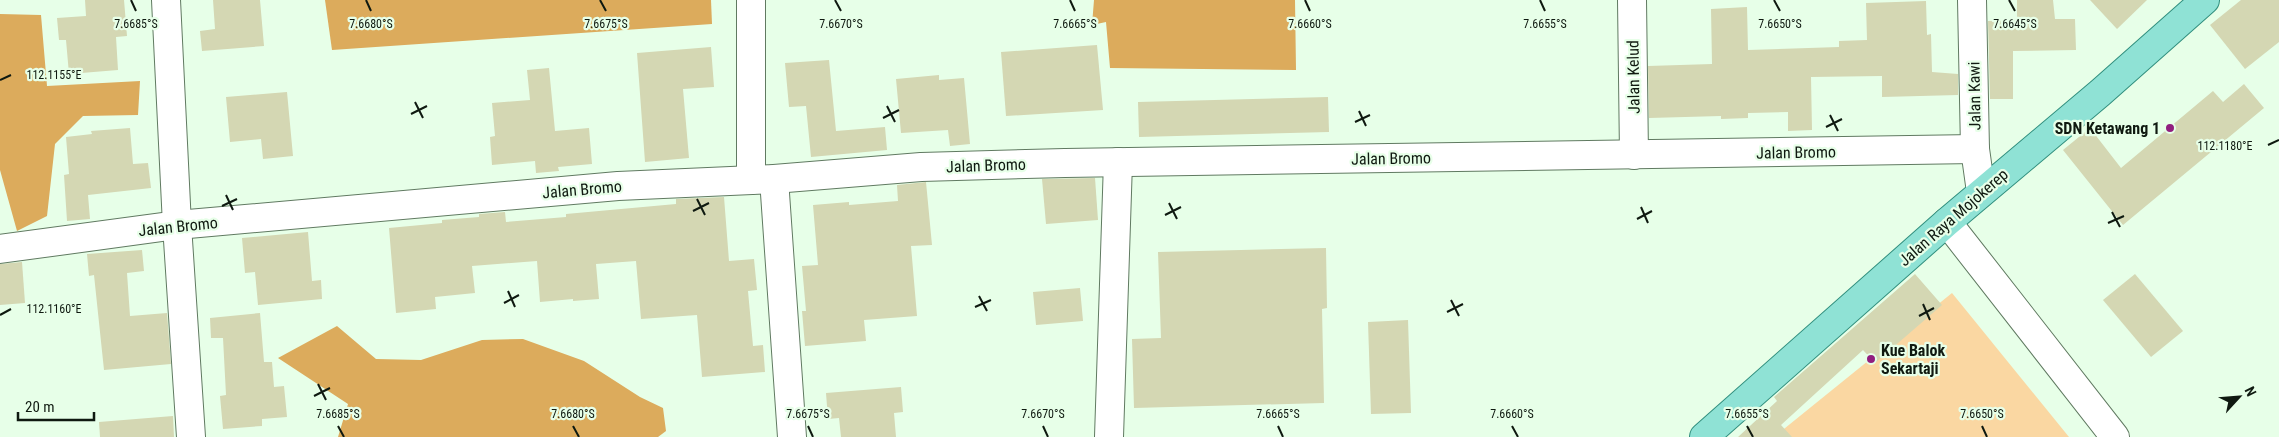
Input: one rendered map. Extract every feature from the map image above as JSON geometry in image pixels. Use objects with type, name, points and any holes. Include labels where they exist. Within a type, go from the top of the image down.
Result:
[{"type":"main road","name":"Jalan Raya Mojokerep","points":[[1704,437],[1981,192],[2100,93],[2205,0]]},
{"type":"street","points":[[166,0],[177,226],[191,437]]},
{"type":"street","points":[[751,0],[762,180],[792,437]]},
{"type":"street","name":"Jalan Kelud","points":[[1632,0],[1634,155]]},
{"type":"street","name":"Jalan Kawi","points":[[1972,0],[1975,149],[1981,192]]},
{"type":"street","name":"Jalan Bromo","points":[[0,248],[177,226],[608,187],[762,180],[921,166],[1975,149]]},
{"type":"street","points":[[1109,437],[1118,162]]},
{"type":"street","points":[[1947,222],[2115,437]]},
{"type":"shaded area","points":[[325,0],[711,0],[712,24],[332,50]]},
{"type":"shaded area","points":[[1094,0],[1295,0],[1296,70],[1110,68],[1106,22],[1092,25]]},
{"type":"shaded area","points":[[0,14],[41,15],[47,86],[140,81],[138,115],[83,116],[55,144],[47,216],[17,231],[0,170]]},
{"type":"shaded area","points":[[1952,293],[2069,437],[1774,437]]},
{"type":"shaded area","points":[[337,326],[376,359],[421,360],[482,340],[523,339],[584,361],[640,397],[663,408],[666,431],[658,437],[338,437],[348,404],[278,358]]},
{"type":"building","points":[[85,0],[124,0],[127,36],[116,37],[118,70],[69,74],[66,40],[59,40],[57,18],[86,16]]},
{"type":"building","points":[[213,0],[260,0],[264,46],[202,51],[200,31],[215,29]]},
{"type":"building","points":[[2017,0],[2053,0],[2055,19],[2075,19],[2076,50],[2013,51],[2013,99],[1990,99],[1988,21],[2017,20]]},
{"type":"building","points":[[2090,0],[2147,0],[2117,29]]},
{"type":"building","points":[[2241,0],[2279,0],[2279,42],[2245,69],[2210,25]]},
{"type":"building","points":[[1926,1],[1927,35],[1931,34],[1932,72],[1958,74],[1958,95],[1882,97],[1882,76],[1811,77],[1812,130],[1788,131],[1788,112],[1748,113],[1748,118],[1721,119],[1721,116],[1649,118],[1648,66],[1712,64],[1711,9],[1747,7],[1748,50],[1839,47],[1839,41],[1867,40],[1866,3]]},
{"type":"building","points":[[1097,45],[1103,110],[1006,116],[1001,52]]},
{"type":"building","points":[[711,47],[714,87],[683,89],[689,158],[645,162],[637,53]]},
{"type":"building","points":[[829,60],[836,131],[885,127],[887,150],[811,157],[806,106],[789,107],[785,63]]},
{"type":"building","points":[[549,68],[555,131],[589,128],[592,164],[558,167],[559,171],[536,173],[535,161],[492,165],[490,137],[495,136],[492,103],[530,100],[527,70]]},
{"type":"building","points":[[939,75],[939,80],[964,78],[970,144],[950,146],[948,130],[901,133],[896,79]]},
{"type":"building","points":[[2244,84],[2264,108],[2123,225],[2063,150],[2090,128],[2121,168],[2213,91],[2223,102]]},
{"type":"building","points":[[287,92],[293,156],[263,159],[261,139],[230,142],[226,97]]},
{"type":"building","points":[[1328,97],[1329,132],[1139,137],[1138,102]]},
{"type":"building","points":[[130,128],[133,164],[148,163],[151,188],[88,195],[90,219],[67,221],[64,175],[69,174],[66,137],[92,134],[91,131]]},
{"type":"building","points":[[1095,178],[1098,220],[1046,224],[1042,179]]},
{"type":"building","points":[[926,182],[932,245],[911,246],[917,316],[864,320],[866,341],[805,346],[802,311],[806,311],[802,266],[818,265],[813,205],[849,202],[849,205],[898,201],[897,185]]},
{"type":"building","points":[[724,197],[729,261],[754,259],[757,290],[748,291],[753,346],[763,345],[765,372],[702,377],[697,315],[641,319],[636,261],[596,264],[599,299],[573,301],[573,299],[540,302],[537,261],[472,266],[475,293],[435,297],[436,309],[396,313],[389,228],[442,223],[442,220],[479,217],[479,214],[505,212],[506,222],[566,217],[566,214],[676,204],[676,199]]},
{"type":"building","points":[[308,232],[312,281],[321,280],[322,299],[258,305],[255,272],[245,273],[242,238]]},
{"type":"building","points":[[1326,248],[1327,308],[1322,309],[1324,403],[1134,408],[1132,339],[1161,338],[1158,252]]},
{"type":"building","points":[[142,250],[144,271],[127,273],[130,316],[167,313],[171,364],[104,370],[94,275],[89,276],[87,254]]},
{"type":"building","points":[[22,262],[25,303],[0,305],[0,264]]},
{"type":"building","points":[[1915,274],[1942,305],[1875,363],[1863,350],[1781,425],[1792,437],[1738,437],[1777,401],[1774,397]]},
{"type":"building","points":[[2135,274],[2183,331],[2151,357],[2103,300]]},
{"type":"building","points":[[1080,288],[1083,321],[1036,325],[1033,292]]},
{"type":"building","points":[[260,313],[264,362],[272,362],[274,387],[284,386],[287,417],[262,419],[262,426],[223,429],[220,396],[226,395],[223,338],[211,338],[210,318]]},
{"type":"building","points":[[1408,320],[1411,413],[1371,414],[1368,322]]},
{"type":"building","points":[[901,387],[903,412],[894,413],[896,437],[841,437],[839,418],[828,419],[826,393]]},
{"type":"building","points":[[173,416],[174,437],[100,437],[99,422]]},
{"type":"place","name":"SDN Ketawang 1","points":[[2170,128]]},
{"type":"place","name":"Kue Balok Sekartaji","points":[[1871,359]]}]
